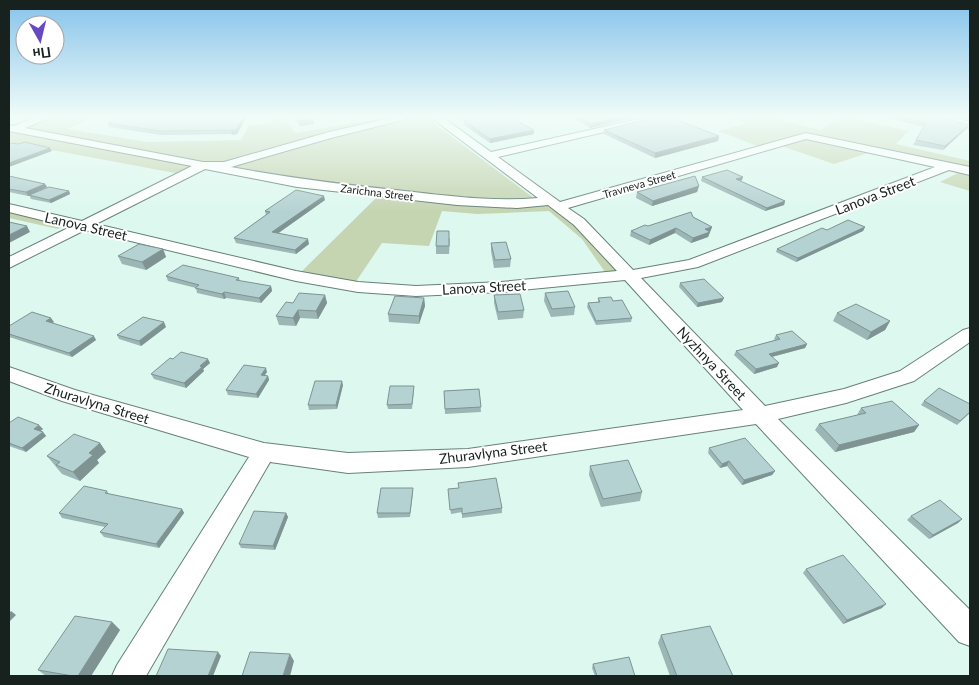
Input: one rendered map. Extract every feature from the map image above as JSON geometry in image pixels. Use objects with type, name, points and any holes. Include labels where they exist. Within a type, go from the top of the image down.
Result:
[{"type":"street","name":"Zarichna Street","points":[[112,148],[297,183],[457,201],[555,204]]},
{"type":"street","name":"Zarichna Street","points":[[204,165],[225,165],[284,148]]},
{"type":"street","name":"Nyzhnya Street","points":[[478,148],[579,222],[761,415],[970,631]]},
{"type":"street","points":[[489,156],[525,148]]},
{"type":"street","name":"Travneva Street","points":[[555,204],[765,148]]},
{"type":"street","name":"Travneva Street","points":[[863,148],[970,171]]},
{"type":"street","points":[[9,263],[204,165]]},
{"type":"street","name":"Lanova Street","points":[[9,208],[296,276],[358,287],[416,291],[501,287],[629,275],[692,264],[949,166]]},
{"type":"street","name":"Zhuravlyna Street","points":[[9,374],[69,396],[264,452],[348,463],[468,458],[761,415],[846,396],[907,376],[970,334]]},
{"type":"street","points":[[128,676],[264,452]]},
{"type":"green space","points":[[41,148],[101,148],[193,165],[175,173]]},
{"type":"green space","points":[[127,148],[283,148],[224,163],[203,163]]},
{"type":"green space","points":[[292,148],[467,148],[535,199],[490,202],[459,199],[319,182],[225,167]]},
{"type":"green space","points":[[787,148],[913,148],[970,161],[970,191],[940,182],[958,173],[868,153],[834,164]]},
{"type":"green space","points":[[378,196],[549,205],[574,224],[618,271],[605,272],[582,239],[549,211],[477,214],[442,211],[429,246],[382,243],[355,283],[301,272]]},
{"type":"green space","points":[[9,212],[66,225],[58,229],[9,218]]},
{"type":"building","points":[[9,148],[50,148],[9,163]]},
{"type":"building","points":[[644,148],[674,148],[655,153]]},
{"type":"building","points":[[727,170],[743,177],[736,179],[785,201],[767,208],[702,177]]},
{"type":"building","points":[[9,176],[45,184],[26,192],[9,189]]},
{"type":"building","points":[[695,176],[699,186],[653,201],[637,192]]},
{"type":"building","points":[[49,187],[69,191],[49,200],[29,195]]},
{"type":"building","points":[[296,190],[324,196],[272,232],[308,239],[295,250],[234,238],[270,212],[265,211]]},
{"type":"building","points":[[691,212],[693,217],[712,227],[705,229],[710,232],[693,238],[676,228],[650,240],[631,231],[645,225],[648,226]]},
{"type":"building","points":[[848,220],[865,227],[798,258],[777,249],[822,228],[827,230]]},
{"type":"building","points":[[9,222],[27,226],[9,235]]},
{"type":"building","points":[[437,231],[449,231],[449,246],[436,246]]},
{"type":"building","points":[[506,242],[511,259],[495,260],[491,243]]},
{"type":"building","points":[[139,244],[163,249],[142,262],[118,256]]},
{"type":"building","points":[[183,265],[239,278],[236,280],[271,286],[259,298],[224,292],[222,294],[195,288],[199,285],[166,276]]},
{"type":"building","points":[[704,279],[724,298],[698,303],[680,283]]},
{"type":"building","points":[[568,291],[575,307],[552,309],[545,293]]},
{"type":"building","points":[[299,293],[325,295],[316,311],[298,310],[293,318],[276,316],[286,302],[293,303]]},
{"type":"building","points":[[520,294],[524,310],[498,312],[494,295]]},
{"type":"building","points":[[395,296],[424,298],[419,316],[388,314]]},
{"type":"building","points":[[611,297],[613,301],[622,300],[632,318],[596,321],[588,303],[600,302],[598,298]]},
{"type":"building","points":[[856,304],[890,321],[871,332],[837,313]]},
{"type":"building","points":[[32,312],[51,318],[46,321],[94,336],[69,353],[9,334],[9,326]]},
{"type":"building","points":[[143,317],[164,322],[139,341],[117,335]]},
{"type":"building","points":[[792,331],[807,344],[769,354],[779,363],[756,369],[736,351],[780,339],[776,335]]},
{"type":"building","points":[[181,352],[208,359],[184,383],[151,374],[170,358],[173,359]]},
{"type":"building","points":[[244,365],[266,368],[261,375],[268,376],[256,394],[226,390]]},
{"type":"building","points":[[315,381],[342,381],[336,405],[308,405]]},
{"type":"building","points":[[390,386],[414,386],[412,404],[387,405]]},
{"type":"building","points":[[939,388],[970,404],[970,412],[960,421],[924,401]]},
{"type":"building","points":[[479,389],[481,407],[445,409],[444,391]]},
{"type":"building","points":[[892,401],[919,425],[839,445],[819,424],[866,413],[861,408]]},
{"type":"building","points":[[18,417],[39,425],[34,429],[43,432],[22,448],[9,443],[9,423]]},
{"type":"building","points":[[74,434],[100,443],[89,453],[93,455],[73,472],[56,465],[60,462],[47,456]]},
{"type":"building","points":[[745,438],[775,471],[744,480],[729,461],[722,464],[709,448]]},
{"type":"building","points":[[628,460],[642,492],[603,499],[590,466]]},
{"type":"building","points":[[496,478],[502,508],[462,514],[462,508],[450,510],[448,489],[459,488],[458,483]]},
{"type":"building","points":[[84,486],[107,491],[105,493],[182,509],[156,544],[100,532],[108,524],[59,513]]},
{"type":"building","points":[[381,488],[413,488],[410,513],[377,513]]},
{"type":"building","points":[[940,500],[962,519],[933,535],[911,516]]},
{"type":"building","points":[[254,511],[286,513],[273,546],[239,544]]},
{"type":"building","points":[[843,555],[886,604],[847,620],[806,569]]},
{"type":"building","points":[[75,616],[112,622],[78,676],[38,670]]},
{"type":"building","points":[[710,626],[733,676],[677,676],[661,635]]},
{"type":"building","points":[[168,649],[218,652],[208,676],[156,676]]},
{"type":"building","points":[[250,652],[290,654],[283,676],[242,676]]},
{"type":"building","points":[[629,657],[635,676],[597,676],[593,664]]}]
